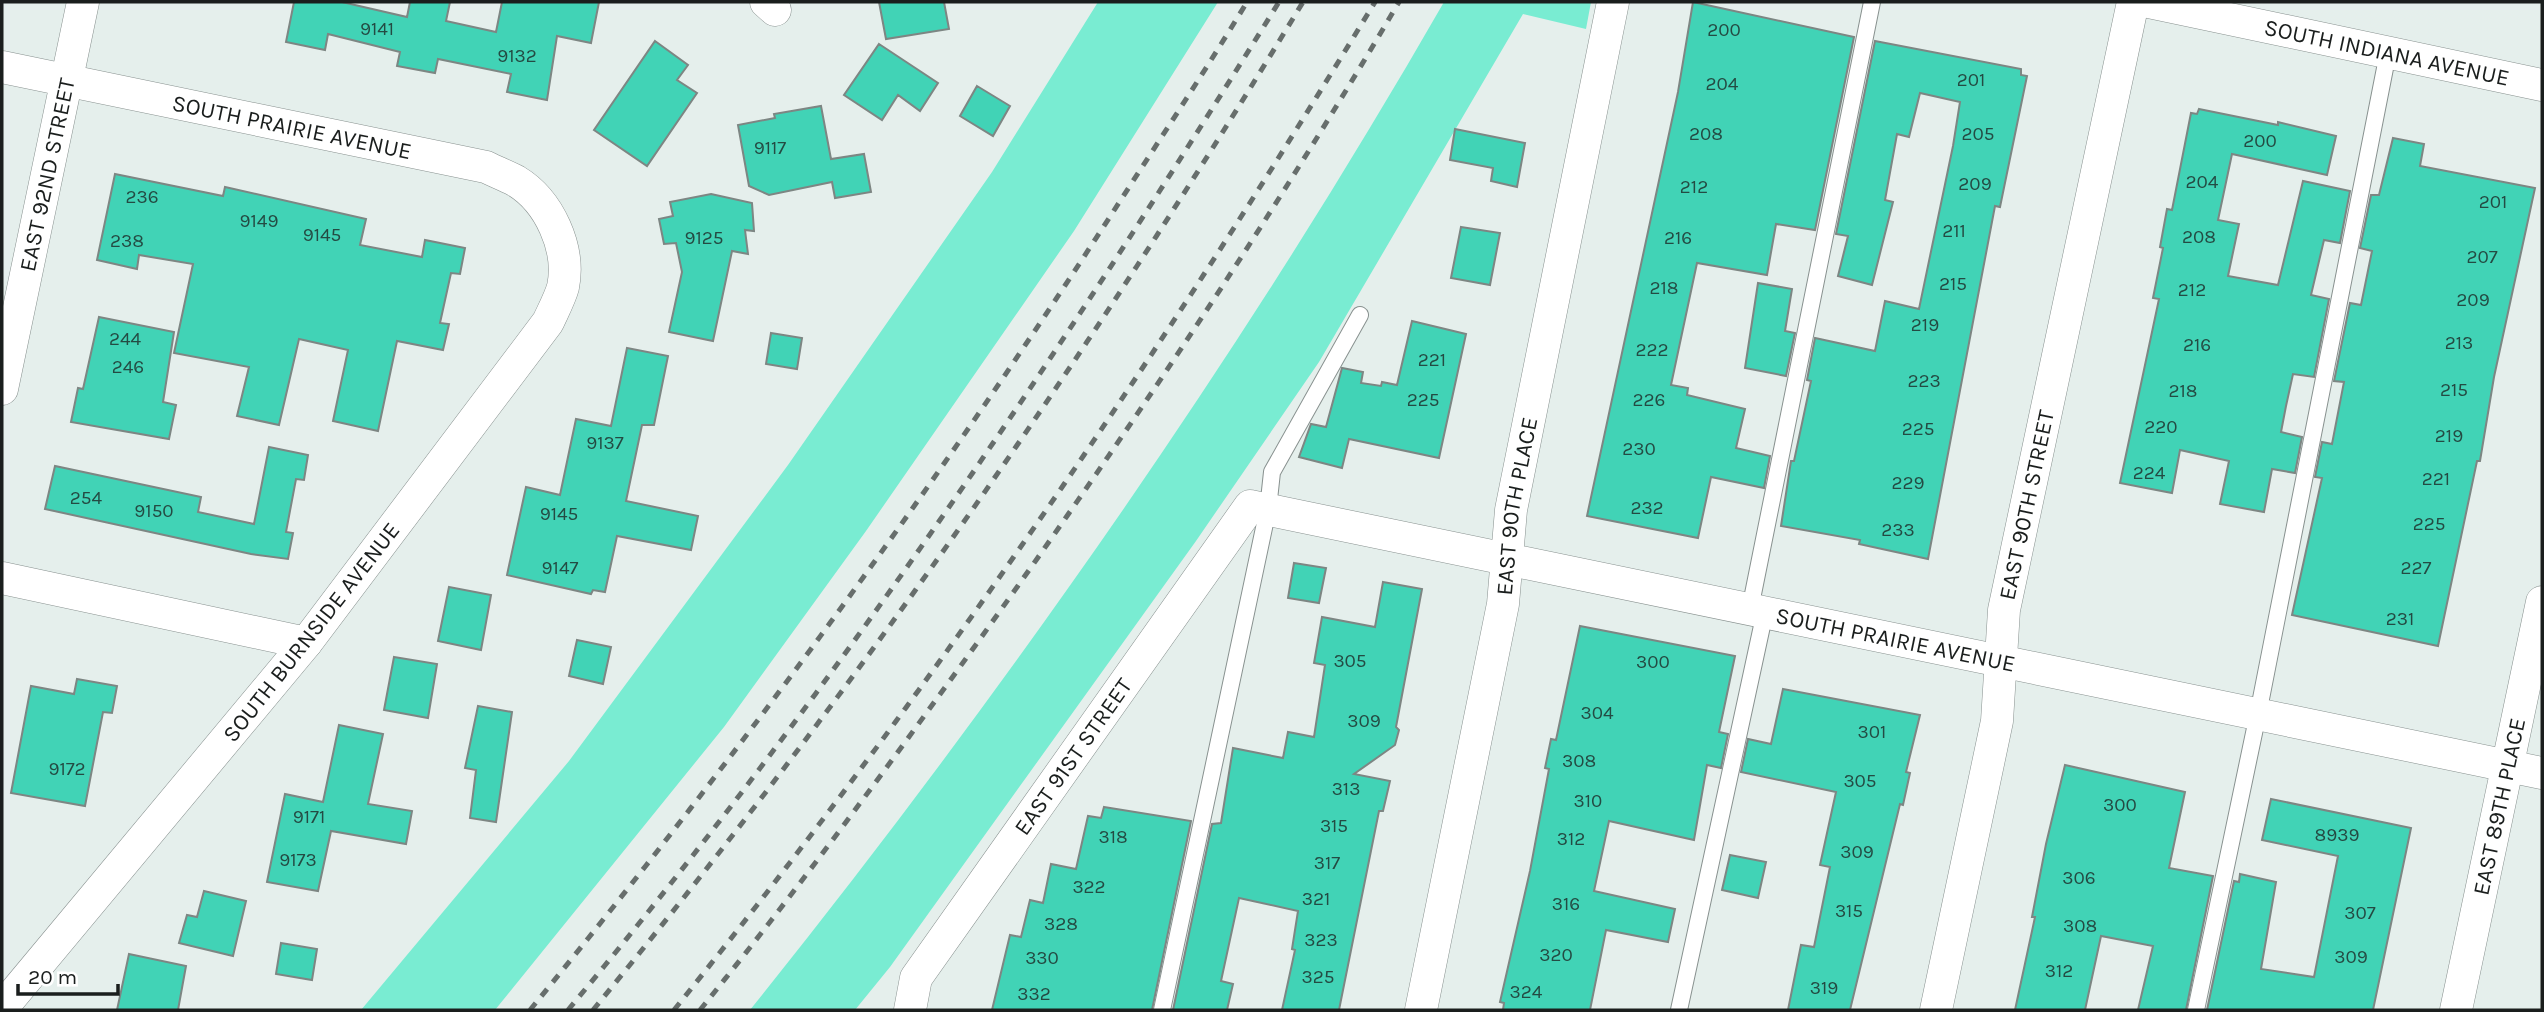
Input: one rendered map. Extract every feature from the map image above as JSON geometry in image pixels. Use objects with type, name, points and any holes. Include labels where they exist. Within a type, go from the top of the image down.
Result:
[{"type":"street","name":"EAST 92ND STREET","points":[[2,389],[8,326],[83,2]]},
{"type":"street","name":"EAST 90TH PLACE","points":[[1422,1010],[1503,604],[1511,510],[1613,2]]},
{"type":"street","name":"EAST 90TH STREET","points":[[1936,1010],[1997,721],[2004,610],[2133,2]]},
{"type":"street","name":"SOUTH INDIANA AVENUE","points":[[2149,2],[2194,6],[2388,53],[2542,85]]},
{"type":"street","name":"SOUTH PRAIRIE AVENUE","points":[[2,67],[486,167],[517,182],[539,200],[556,229]]},
{"type":"street","name":"SOUTH BURNSIDE AVENUE","points":[[2,1008],[306,643],[548,322],[563,286],[563,254],[556,229]]},
{"type":"street","name":"SOUTH PRAIRIE AVENUE","points":[[1259,507],[2542,773]]},
{"type":"street","name":"EAST 91ST STREET","points":[[909,1010],[916,978],[1259,507]]},
{"type":"street","points":[[2,578],[306,643]]},
{"type":"street","name":"EAST 89TH PLACE","points":[[2456,1010],[2542,602]]},
{"type":"lane","points":[[1679,1010],[1758,610],[1872,2]]},
{"type":"lane","points":[[2196,1010],[2258,714],[2388,53]]},
{"type":"lane","points":[[1162,1010],[1259,507],[1272,472],[1360,315]]},
{"type":"green space","points":[[1098,2],[1218,2],[1074,231],[866,531],[724,727],[495,1010],[361,1010],[569,761],[788,465],[992,172]]},
{"type":"green space","points":[[1444,2],[1591,2],[1586,29],[1523,14],[1319,362],[1196,541],[890,967],[855,1010],[750,1010],[937,768],[1116,519],[1203,392],[1286,263]]},
{"type":"building","points":[[294,2],[342,2],[407,17],[410,2],[450,2],[446,21],[496,32],[502,2],[599,2],[591,43],[557,36],[547,100],[507,92],[511,74],[438,59],[435,73],[397,66],[400,52],[328,34],[325,50],[286,42]]},
{"type":"building","points":[[879,2],[944,2],[949,29],[886,39]]},
{"type":"building","points":[[1693,2],[1854,37],[1815,230],[1776,224],[1767,275],[1697,263],[1671,385],[1688,388],[1687,395],[1745,409],[1736,448],[1770,456],[1764,488],[1711,477],[1698,538],[1587,516],[1678,92]]},
{"type":"building","points":[[655,41],[688,65],[677,80],[697,93],[647,166],[594,130]]},
{"type":"building","points":[[1875,41],[2021,69],[2021,75],[2027,76],[2000,207],[1995,206],[1928,559],[1859,544],[1860,540],[1781,526],[1791,461],[1794,461],[1811,381],[1807,380],[1815,338],[1875,351],[1885,301],[1919,309],[1953,146],[1960,102],[1920,93],[1909,137],[1897,134],[1885,200],[1893,202],[1872,285],[1838,276],[1848,236],[1836,234]]},
{"type":"building","points":[[879,44],[938,83],[920,111],[898,95],[882,120],[844,95]]},
{"type":"building","points":[[977,86],[1010,106],[993,136],[960,116]]},
{"type":"building","points":[[821,106],[831,159],[864,154],[871,192],[835,198],[832,182],[769,195],[749,186],[738,125],[775,118],[774,114]]},
{"type":"building","points":[[2199,109],[2278,125],[2278,122],[2336,136],[2327,175],[2232,154],[2218,220],[2239,224],[2228,276],[2278,285],[2303,181],[2350,191],[2340,243],[2324,240],[2311,295],[2329,299],[2314,377],[2293,374],[2286,406],[2281,432],[2302,437],[2295,473],[2272,469],[2264,512],[2220,504],[2229,461],[2180,450],[2172,493],[2120,483],[2159,299],[2153,298],[2163,248],[2160,247],[2167,209],[2172,210],[2191,113],[2197,114]]},
{"type":"building","points":[[1455,129],[1525,143],[1517,187],[1491,181],[1493,168],[1450,160]]},
{"type":"building","points":[[2393,138],[2424,144],[2420,166],[2535,188],[2494,377],[2480,461],[2477,461],[2438,646],[2292,615],[2322,478],[2315,477],[2322,442],[2332,444],[2344,382],[2334,381],[2350,303],[2361,305],[2372,251],[2360,248],[2371,195],[2379,195]]},
{"type":"building","points":[[115,174],[223,196],[225,187],[366,219],[360,245],[422,257],[425,240],[465,248],[460,274],[451,273],[440,323],[449,324],[443,350],[397,341],[378,431],[333,421],[348,350],[299,339],[279,425],[237,416],[249,367],[174,353],[193,264],[139,255],[137,269],[97,260]]},
{"type":"building","points":[[711,194],[752,203],[754,231],[745,230],[748,254],[732,251],[713,341],[669,332],[682,272],[676,243],[664,244],[659,219],[673,216],[670,202]]},
{"type":"building","points":[[1461,227],[1500,233],[1490,285],[1451,278]]},
{"type":"building","points":[[1758,283],[1792,289],[1785,331],[1795,333],[1786,376],[1745,368]]},
{"type":"building","points":[[99,317],[174,332],[163,402],[176,405],[169,439],[71,422],[78,388],[83,389]]},
{"type":"building","points":[[1412,321],[1466,334],[1439,458],[1349,439],[1342,468],[1299,457],[1311,424],[1326,427],[1342,368],[1363,372],[1361,383],[1381,386],[1382,382],[1397,385]]},
{"type":"building","points":[[771,333],[802,338],[797,369],[766,364]]},
{"type":"building","points":[[627,348],[668,356],[654,425],[642,425],[626,501],[698,516],[691,550],[617,536],[605,592],[593,590],[591,594],[507,575],[526,487],[560,495],[576,419],[611,426]]},
{"type":"building","points":[[269,447],[308,455],[304,480],[296,479],[286,532],[293,533],[288,559],[251,554],[45,509],[55,466],[201,497],[198,512],[254,524]]},
{"type":"building","points":[[1294,563],[1326,568],[1319,603],[1288,598]]},
{"type":"building","points":[[1383,582],[1422,589],[1395,745],[1354,774],[1390,781],[1383,811],[1379,811],[1339,1010],[1282,1010],[1295,950],[1292,949],[1298,911],[1239,898],[1221,981],[1233,984],[1227,1010],[1173,1010],[1212,824],[1221,823],[1233,748],[1283,758],[1288,732],[1314,737],[1325,665],[1314,663],[1322,617],[1375,627]]},
{"type":"building","points":[[449,587],[491,595],[481,650],[438,641]]},
{"type":"building","points":[[1580,626],[1735,656],[1719,732],[1728,734],[1721,768],[1707,765],[1694,840],[1609,821],[1594,891],[1675,909],[1668,942],[1606,930],[1590,1010],[1503,1010],[1504,1003],[1500,1002],[1530,871],[1549,769],[1545,768],[1551,739],[1556,740]]},
{"type":"building","points":[[577,640],[611,647],[603,684],[569,676]]},
{"type":"building","points":[[394,657],[437,664],[428,718],[384,710]]},
{"type":"building","points":[[77,679],[117,686],[112,713],[103,712],[85,806],[11,793],[31,686],[74,694]]},
{"type":"building","points":[[1783,689],[1920,715],[1906,772],[1910,773],[1903,805],[1900,804],[1850,1010],[1788,1010],[1801,945],[1814,947],[1830,867],[1820,865],[1836,792],[1741,772],[1748,739],[1771,744]]},
{"type":"building","points":[[478,706],[512,712],[496,822],[470,818],[476,770],[465,768]]},
{"type":"building","points":[[339,725],[383,734],[368,804],[412,811],[406,844],[331,831],[318,891],[267,882],[285,794],[323,802]]},
{"type":"building","points":[[2065,765],[2185,792],[2169,868],[2213,876],[2186,1010],[2138,1010],[2153,946],[2101,936],[2085,1010],[2015,1010],[2035,917],[2032,917],[2046,844]]},
{"type":"building","points":[[2271,799],[2411,828],[2373,1010],[2207,1010],[2234,881],[2239,882],[2240,874],[2276,882],[2261,969],[2314,977],[2338,856],[2262,840]]},
{"type":"building","points":[[1104,807],[1191,821],[1152,1010],[992,1010],[1010,935],[1021,937],[1030,900],[1043,903],[1051,864],[1076,869],[1088,816],[1101,818]]},
{"type":"building","points":[[1730,855],[1766,862],[1758,898],[1722,890]]},
{"type":"building","points":[[204,891],[246,901],[233,956],[179,943],[187,915],[197,917]]},
{"type":"building","points":[[281,943],[317,949],[312,980],[276,974]]},
{"type":"building","points":[[129,954],[186,966],[178,1010],[117,1010]]},
{"type":"railway","points":[[530,1010],[684,817],[905,519],[1045,315],[1247,2]]},
{"type":"railway","points":[[568,1010],[760,768],[941,518],[1113,262],[1279,2]]},
{"type":"railway","points":[[593,1010],[784,768],[966,519],[1139,263],[1303,2]]},
{"type":"railway","points":[[674,1010],[862,767],[1041,518],[1212,262],[1375,2]]},
{"type":"railway","points":[[700,1010],[874,784],[1086,488],[1247,248],[1399,2]]}]
